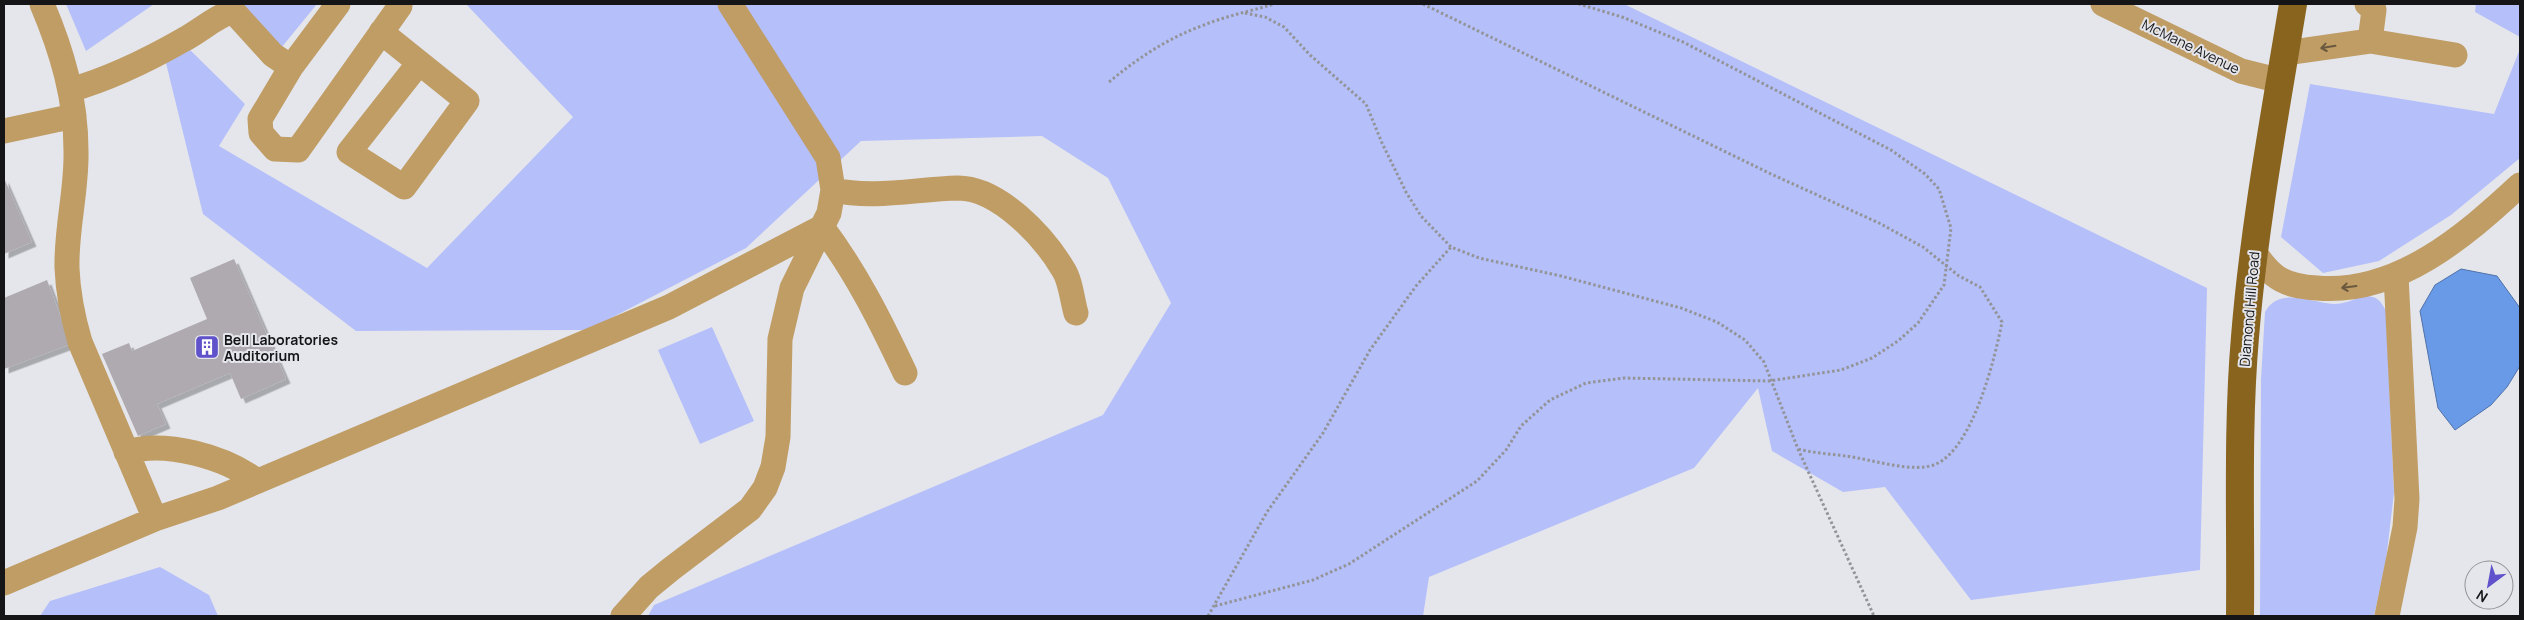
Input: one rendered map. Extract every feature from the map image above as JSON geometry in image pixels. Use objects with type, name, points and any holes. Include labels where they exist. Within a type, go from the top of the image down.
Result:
[{"type":"main road","name":"Diamond Hill Road","points":[[2240,616],[2243,369],[2254,252],[2293,4]]},
{"type":"street","points":[[42,4],[58,42],[70,90],[74,116],[76,178],[68,236],[67,267],[69,297],[80,342],[155,519]]},
{"type":"street","points":[[338,4],[291,67],[260,119],[261,133],[275,149],[298,150],[400,6],[398,4]]},
{"type":"street","points":[[624,616],[650,587],[671,569],[750,509],[765,488],[773,467],[778,437],[780,339],[792,288],[829,213],[833,190],[828,158],[730,4]]},
{"type":"street","name":"McMane Avenue","points":[[2103,4],[2241,71],[2281,81]]},
{"type":"street","points":[[2367,4],[2374,10],[2370,41]]},
{"type":"street","points":[[70,90],[94,83],[183,40],[224,14],[233,11],[273,55],[291,67]]},
{"type":"street","points":[[381,32],[467,102],[404,188],[349,152],[419,63]]},
{"type":"street","points":[[2285,53],[2370,41],[2455,55]]},
{"type":"street","points":[[4,131],[74,116]]},
{"type":"street","points":[[2254,252],[2274,276],[2297,286],[2348,288],[2370,284],[2396,275],[2459,236],[2492,211],[2520,185]]},
{"type":"street","points":[[833,190],[855,195],[961,188],[1000,201],[1028,224],[1064,271],[1076,313]]},
{"type":"street","points":[[4,583],[155,519],[218,498],[669,307],[822,227]]},
{"type":"street","points":[[822,227],[838,247],[876,311],[905,373]]},
{"type":"street","points":[[772,252],[797,278]]},
{"type":"street","points":[[2387,616],[2405,527],[2407,499],[2396,275]]},
{"type":"street","points":[[126,452],[158,447],[197,455],[239,468],[257,481]]},
{"type":"path","points":[[1109,82],[1135,60],[1169,40],[1204,24],[1274,4]]},
{"type":"path","points":[[1424,4],[1771,174],[1879,223],[1923,247],[1948,267],[1980,287],[2002,322],[1991,374],[1971,420],[1955,448],[1936,464],[1907,467],[1798,449]]},
{"type":"path","points":[[1215,606],[1313,580],[1349,564],[1477,481],[1506,450],[1521,426],[1550,400],[1586,383],[1624,378],[1769,381],[1841,370],[1872,358],[1898,341],[1918,323],[1944,285],[1948,267],[1951,228],[1939,189],[1925,174],[1898,154],[1683,42],[1622,17],[1579,4]]},
{"type":"path","points":[[1245,13],[1265,17],[1284,28],[1310,55],[1366,104],[1406,192],[1421,216],[1451,247],[1479,258],[1681,308],[1717,322],[1745,340],[1764,362],[1769,381],[1798,449],[1874,616]]},
{"type":"path","points":[[1208,616],[1267,512],[1323,433],[1370,350],[1416,286],[1451,247]]},
{"type":"shaded area","points":[[66,4],[154,4],[86,51]]},
{"type":"shaded area","points":[[243,4],[317,4],[281,48]]},
{"type":"shaded area","points":[[466,4],[1624,4],[2207,288],[2200,570],[1971,600],[1885,487],[1843,492],[1772,451],[1758,388],[1694,468],[1429,577],[1423,616],[648,616],[654,605],[1103,415],[1171,303],[1108,178],[1042,136],[861,141],[746,248],[588,330],[356,331],[203,214],[165,59],[185,45],[245,104],[219,146],[427,268],[573,117]]},
{"type":"shaded area","points":[[2476,4],[2520,4],[2520,37],[2475,12]]},
{"type":"shaded area","points":[[2520,49],[2520,158],[2451,215],[2379,261],[2323,273],[2281,237],[2310,84],[2494,114]]},
{"type":"shaded area","points":[[2461,269],[2497,276],[2520,308],[2520,366],[2507,387],[2491,405],[2455,430],[2438,408],[2420,311],[2435,285]]},
{"type":"shaded area","points":[[2365,296],[2378,300],[2386,311],[2394,493],[2386,560],[2374,616],[2260,616],[2261,379],[2265,312],[2271,304],[2287,298],[2334,304]]},
{"type":"shaded area","points":[[712,327],[754,421],[700,444],[658,350]]},
{"type":"shaded area","points":[[160,567],[209,595],[218,616],[40,616],[50,601]]},
{"type":"building","points":[[4,178],[32,242],[4,254]]},
{"type":"building","name":"Bell Laboratories Auditorium","points":[[234,259],[286,379],[241,399],[230,373],[157,404],[166,424],[138,436],[102,354],[129,343],[132,351],[207,319],[190,278]]},
{"type":"building","points":[[47,280],[71,344],[4,369],[4,298]]},
{"type":"place","name":"Bell Laboratories Auditorium","points":[[207,347]]}]
